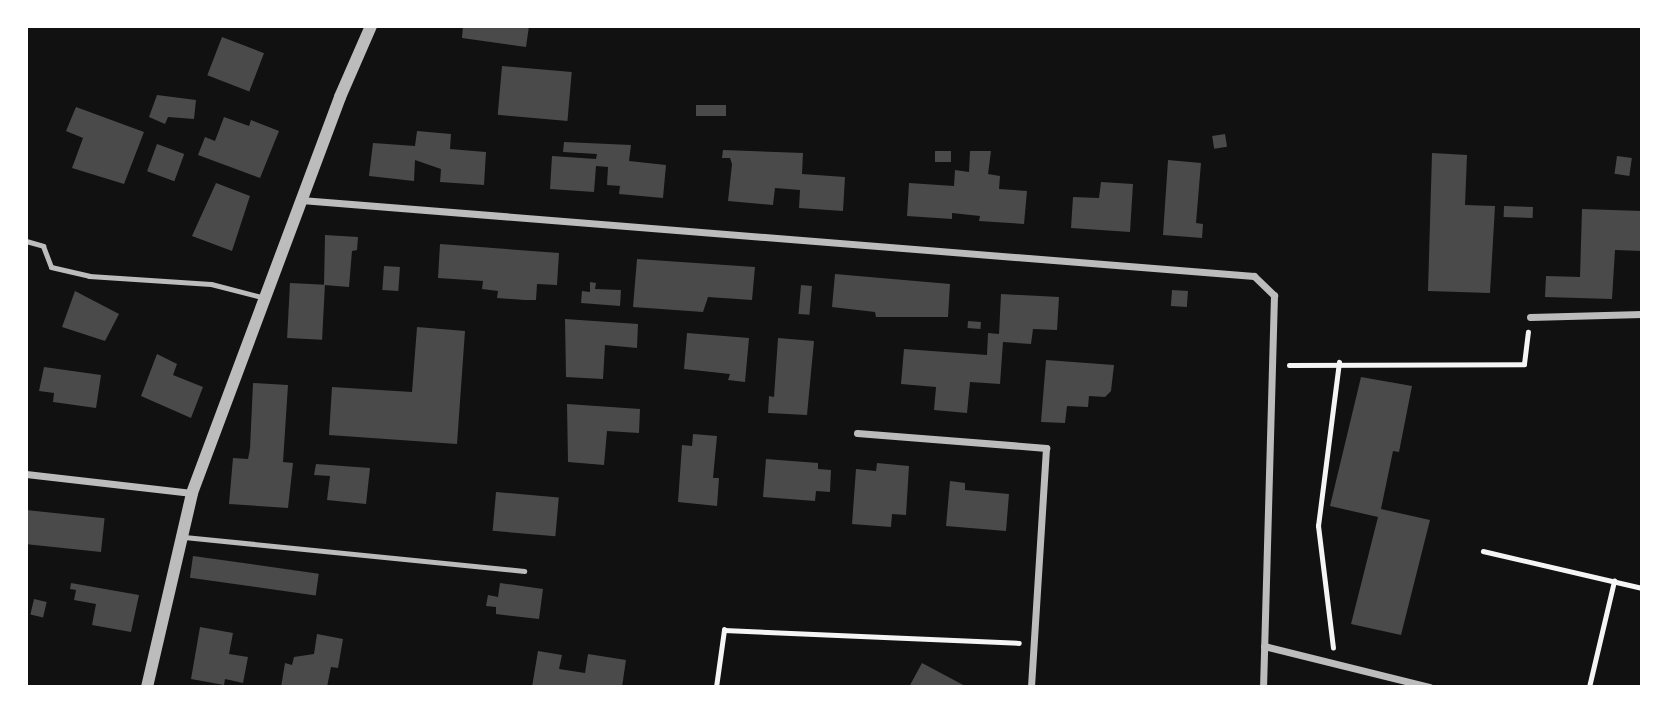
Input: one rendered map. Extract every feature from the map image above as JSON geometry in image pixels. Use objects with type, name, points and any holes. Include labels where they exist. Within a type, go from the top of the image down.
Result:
[{"type":"street","points":[[147,687],[192,493],[301,200],[371,26]]},
{"type":"street","points":[[301,200],[1254,276],[1274,295],[1263,687]]},
{"type":"street","points":[[1530,317],[1642,314]]},
{"type":"street","points":[[857,433],[1046,448],[1031,687]]},
{"type":"street","points":[[26,474],[192,493]]},
{"type":"street","points":[[1264,646],[1430,687]]},
{"type":"lane","points":[[26,241],[43,246],[51,267],[89,276],[211,284],[265,298]]},
{"type":"lane","points":[[181,537],[524,571]]},
{"type":"path","points":[[1274,366],[1339,362],[1524,364],[1530,317]]},
{"type":"path","points":[[1333,663],[1333,622],[1318,526],[1339,362]]},
{"type":"path","points":[[1483,551],[1642,588]]},
{"type":"path","points":[[1589,687],[1614,581]]},
{"type":"path","points":[[716,687],[724,630],[1034,643]]},
{"type":"building","points":[[463,26],[529,26],[526,47],[462,38]]},
{"type":"building","points":[[222,37],[264,53],[249,91],[207,75]]},
{"type":"building","points":[[502,66],[572,72],[567,121],[498,115]]},
{"type":"building","points":[[157,95],[196,100],[194,119],[168,117],[165,124],[149,117]]},
{"type":"building","points":[[696,105],[726,105],[726,116],[696,116]]},
{"type":"building","points":[[76,107],[144,132],[124,184],[72,168],[83,138],[66,131]]},
{"type":"building","points":[[224,117],[249,126],[251,120],[279,131],[260,178],[198,155],[205,137],[215,141]]},
{"type":"building","points":[[417,131],[451,134],[450,149],[486,152],[484,185],[440,182],[441,169],[415,160],[414,181],[369,176],[373,143],[415,146]]},
{"type":"building","points":[[1225,134],[1227,147],[1214,149],[1212,136]]},
{"type":"building","points":[[564,142],[631,145],[629,161],[666,165],[663,198],[619,194],[620,186],[607,185],[608,167],[596,166],[594,192],[550,189],[552,156],[596,159],[597,154],[563,152]]},
{"type":"building","points":[[157,144],[184,154],[174,181],[147,171]]},
{"type":"building","points":[[723,150],[803,153],[802,174],[845,177],[843,211],[799,208],[800,190],[775,188],[773,205],[728,201],[732,164],[730,158],[722,158]]},
{"type":"building","points":[[935,151],[951,151],[951,162],[935,162]]},
{"type":"building","points":[[970,151],[991,151],[988,174],[1000,176],[999,189],[1027,191],[1024,224],[979,221],[980,216],[952,213],[952,219],[907,216],[909,183],[954,186],[955,170],[969,172]]},
{"type":"building","points":[[1432,153],[1467,155],[1465,205],[1495,206],[1490,293],[1428,291]]},
{"type":"building","points":[[1617,156],[1632,158],[1629,176],[1614,174]]},
{"type":"building","points":[[1168,160],[1201,163],[1196,223],[1203,224],[1202,238],[1163,235]]},
{"type":"building","points":[[1101,182],[1133,184],[1130,232],[1071,228],[1073,197],[1099,198]]},
{"type":"building","points":[[216,183],[250,196],[232,251],[192,236]]},
{"type":"building","points":[[1504,206],[1533,207],[1533,218],[1504,217]]},
{"type":"building","points":[[1582,209],[1642,211],[1642,251],[1615,250],[1612,299],[1545,297],[1546,276],[1580,277]]},
{"type":"building","points":[[325,235],[358,237],[357,250],[352,251],[349,287],[324,285]]},
{"type":"building","points":[[440,244],[559,253],[557,285],[537,284],[536,300],[525,300],[497,298],[498,291],[482,289],[483,281],[438,278]]},
{"type":"building","points":[[637,259],[755,267],[752,300],[708,297],[703,312],[633,307]]},
{"type":"building","points":[[384,266],[400,267],[398,291],[382,290]]},
{"type":"building","points":[[835,274],[950,284],[948,317],[876,317],[875,312],[832,307]]},
{"type":"building","points":[[590,282],[596,283],[595,289],[621,290],[620,306],[581,303],[582,291],[590,292]]},
{"type":"building","points":[[290,283],[325,285],[322,340],[287,338]]},
{"type":"building","points":[[801,285],[812,286],[809,315],[798,314]]},
{"type":"building","points":[[1172,290],[1188,291],[1187,307],[1171,306]]},
{"type":"building","points":[[75,291],[119,314],[105,341],[62,327]]},
{"type":"building","points":[[1001,294],[1059,297],[1057,330],[1033,329],[1031,344],[1003,342],[1000,384],[970,382],[967,413],[934,410],[936,387],[901,384],[904,349],[987,355],[988,333],[999,334]]},
{"type":"building","points":[[565,319],[638,324],[637,348],[605,345],[603,379],[566,377]]},
{"type":"building","points":[[968,321],[981,322],[980,329],[968,328]]},
{"type":"building","points":[[417,327],[465,331],[457,444],[329,435],[332,387],[412,392]]},
{"type":"building","points":[[687,333],[749,338],[745,382],[728,380],[730,374],[684,369]]},
{"type":"building","points":[[778,338],[814,341],[807,415],[768,413],[769,396],[774,397]]},
{"type":"building","points":[[157,354],[177,364],[173,375],[203,387],[191,418],[141,396]]},
{"type":"building","points":[[1046,360],[1114,365],[1111,391],[1105,397],[1089,396],[1088,407],[1067,406],[1065,423],[1041,422]]},
{"type":"building","points":[[44,367],[101,375],[96,408],[53,402],[54,393],[39,391]]},
{"type":"building","points":[[1361,377],[1412,386],[1399,452],[1393,451],[1381,509],[1430,520],[1401,635],[1351,624],[1378,517],[1330,506]]},
{"type":"building","points":[[253,383],[288,385],[283,462],[293,463],[288,508],[229,504],[233,458],[248,459],[250,449]]},
{"type":"building","points":[[567,404],[640,409],[639,433],[607,431],[604,465],[568,462]]},
{"type":"building","points":[[693,434],[717,436],[713,478],[719,478],[717,506],[678,502],[682,445],[692,446]]},
{"type":"building","points":[[766,459],[818,463],[818,469],[831,470],[830,492],[816,491],[815,501],[763,497]]},
{"type":"building","points":[[877,463],[909,466],[906,515],[892,514],[891,527],[852,524],[856,469],[876,471]]},
{"type":"building","points":[[316,464],[370,468],[366,504],[327,500],[330,476],[314,475]]},
{"type":"building","points":[[950,481],[965,483],[965,490],[1009,494],[1006,531],[946,526]]},
{"type":"building","points":[[496,492],[559,497],[555,536],[493,531]]},
{"type":"building","points":[[26,510],[105,518],[101,552],[26,544]]},
{"type":"building","points":[[193,556],[319,574],[316,595],[190,578]]},
{"type":"building","points":[[71,583],[139,595],[131,632],[92,625],[96,604],[74,600],[76,590],[70,589]]},
{"type":"building","points":[[500,583],[543,589],[539,619],[496,614],[496,607],[486,606],[488,595],[498,597]]},
{"type":"building","points":[[34,599],[47,602],[43,618],[30,615]]},
{"type":"building","points":[[200,627],[233,633],[229,654],[248,657],[243,683],[225,679],[224,685],[191,679]]},
{"type":"building","points":[[317,634],[343,639],[338,668],[331,667],[327,687],[281,687],[285,663],[292,665],[294,657],[314,654]]},
{"type":"building","points":[[538,651],[562,655],[559,669],[585,673],[588,654],[626,660],[622,687],[532,687]]},
{"type":"building","points":[[922,663],[967,687],[909,687]]}]
